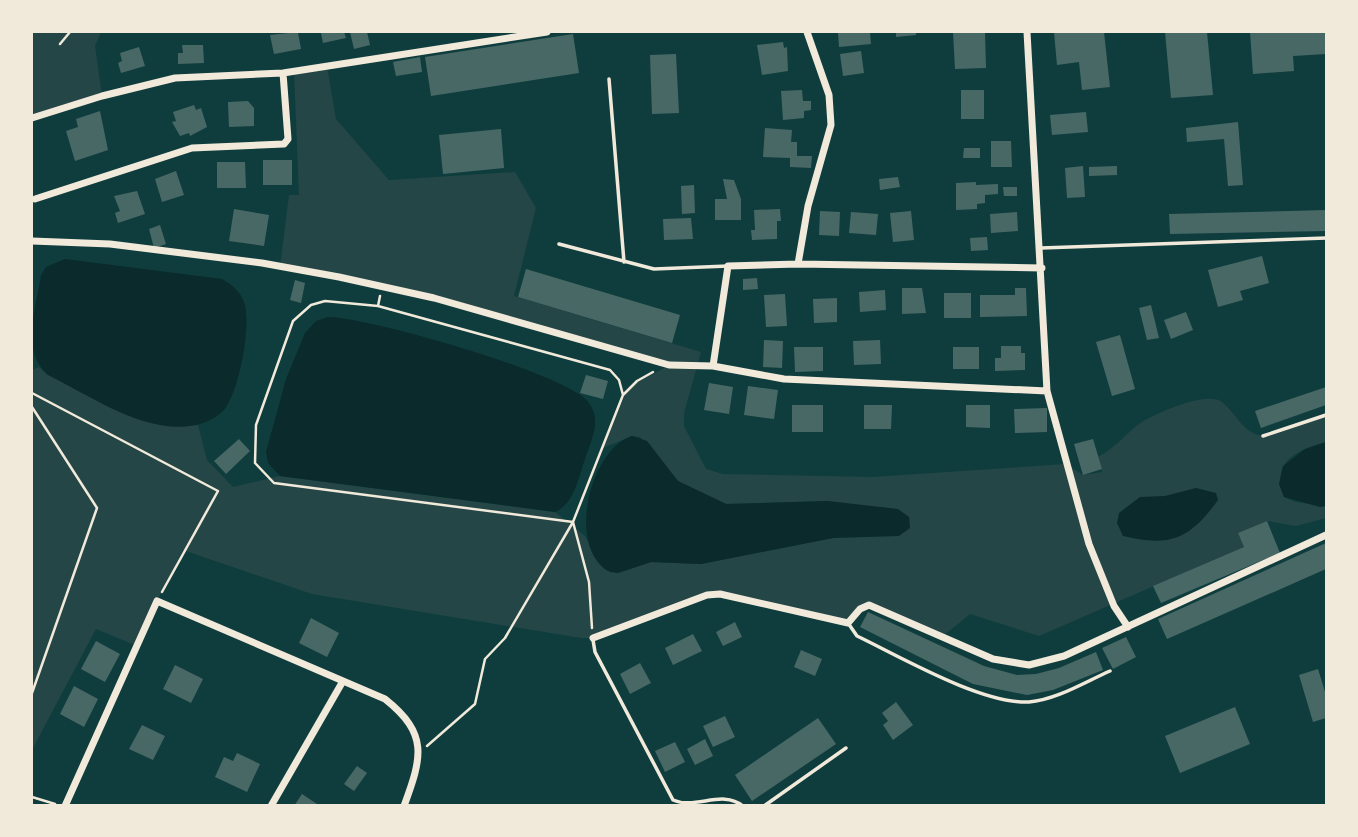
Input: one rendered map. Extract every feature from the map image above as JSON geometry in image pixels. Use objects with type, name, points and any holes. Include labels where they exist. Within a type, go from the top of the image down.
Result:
[{"type":"street","points":[[32,118],[102,96],[175,78],[282,73],[547,32]]},
{"type":"street","points":[[798,264],[808,206],[831,125],[829,95],[807,32]]},
{"type":"street","points":[[1027,32],[1047,391],[1089,544],[1114,606],[1128,627]]},
{"type":"street","points":[[35,199],[192,148],[284,144],[288,139],[282,73]]},
{"type":"street","points":[[32,241],[91,242],[262,263],[383,286],[669,365],[713,366],[784,379],[1047,391]]},
{"type":"street","points":[[713,366],[728,266],[798,264],[1042,268]]},
{"type":"street","points":[[593,638],[707,595],[720,594],[848,623],[860,609],[869,605],[993,659],[1029,665],[1064,656],[1326,535]]},
{"type":"street","points":[[63,806],[157,601],[385,699],[399,710],[414,731],[421,752],[404,806]]},
{"type":"street","points":[[271,806],[343,681]]},
{"type":"lane","points":[[609,79],[624,262]]},
{"type":"lane","points":[[1041,248],[1326,238]]},
{"type":"lane","points":[[559,244],[654,269],[728,266]]},
{"type":"lane","points":[[1263,436],[1326,415]]},
{"type":"lane","points":[[848,623],[857,636],[969,690],[1028,702],[1057,695],[1110,671]]},
{"type":"lane","points":[[593,638],[595,652],[673,800],[692,804],[725,798],[743,806]]},
{"type":"lane","points":[[764,806],[846,748]]},
{"type":"path","points":[[60,44],[70,32]]},
{"type":"path","points":[[378,306],[383,286]]},
{"type":"path","points":[[573,522],[274,483],[255,463],[256,425],[293,321],[311,305],[325,301],[378,306],[610,370],[619,380],[623,395]]},
{"type":"path","points":[[421,752],[475,704],[485,659],[505,638],[573,522],[623,395],[636,381],[669,365]]},
{"type":"path","points":[[32,393],[218,491],[157,601]]},
{"type":"path","points":[[32,407],[97,508],[32,693]]},
{"type":"path","points":[[573,522],[589,582],[593,638]]},
{"type":"path","points":[[32,797],[63,806]]},
{"type":"shaded area","points":[[32,32],[101,32],[95,46],[102,96],[32,118]]},
{"type":"shaded area","points":[[327,66],[336,119],[389,180],[515,172],[536,208],[514,296],[701,352],[684,413],[684,426],[706,469],[723,474],[873,477],[1066,464],[1083,475],[1102,472],[1098,457],[1143,421],[1192,401],[1215,399],[1222,402],[1250,431],[1263,436],[1326,415],[1326,442],[1305,449],[1289,459],[1281,475],[1281,485],[1284,497],[1296,502],[1326,506],[1326,518],[1296,526],[1267,521],[1238,533],[1244,547],[1039,636],[970,614],[942,637],[869,605],[848,623],[720,594],[593,638],[581,638],[312,594],[183,550],[135,645],[96,629],[32,750],[32,370],[39,367],[48,375],[102,402],[139,417],[177,425],[198,425],[207,460],[233,487],[280,476],[555,512],[585,536],[604,569],[624,571],[651,562],[701,564],[833,538],[828,501],[726,504],[678,481],[640,437],[632,436],[601,449],[629,387],[668,366],[434,298],[280,267],[289,195],[299,195],[294,71]]},
{"type":"shaded area","points":[[65,259],[222,279],[235,289],[244,302],[246,312],[245,342],[239,375],[223,411],[200,424],[181,427],[161,425],[121,413],[48,375],[34,354],[32,328],[41,275],[46,267]]},
{"type":"shaded area","points":[[328,317],[382,326],[466,349],[545,377],[574,391],[589,403],[595,424],[578,482],[567,503],[555,512],[280,476],[268,463],[266,452],[286,379],[305,333],[316,321]]},
{"type":"shaded area","points":[[632,436],[647,441],[678,481],[726,504],[828,501],[898,509],[909,517],[910,528],[899,536],[833,538],[701,564],[651,562],[618,573],[610,572],[596,560],[589,542],[586,522],[588,500],[605,459],[617,445]]},
{"type":"shaded area","points":[[1326,442],[1326,506],[1320,507],[1284,497],[1279,484],[1283,466],[1305,449]]},
{"type":"shaded area","points":[[1196,488],[1216,493],[1218,500],[1188,532],[1166,540],[1154,541],[1123,536],[1117,523],[1119,513],[1140,497],[1165,496]]},
{"type":"building","points":[[298,32],[301,49],[274,54],[270,35]]},
{"type":"building","points":[[344,32],[346,38],[323,43],[321,33]]},
{"type":"building","points":[[350,32],[367,32],[370,45],[354,49]]},
{"type":"building","points":[[838,32],[870,32],[871,44],[839,47]]},
{"type":"building","points":[[896,32],[916,32],[916,35],[896,37]]},
{"type":"building","points":[[953,32],[985,32],[986,68],[955,69]]},
{"type":"building","points":[[1054,32],[1104,32],[1110,87],[1082,90],[1079,62],[1057,65]]},
{"type":"building","points":[[1165,32],[1207,32],[1213,95],[1171,98]]},
{"type":"building","points":[[1250,32],[1326,32],[1326,54],[1293,56],[1294,71],[1253,74]]},
{"type":"building","points":[[573,34],[579,73],[431,96],[425,57]]},
{"type":"building","points":[[783,42],[784,48],[787,47],[788,71],[762,75],[757,45]]},
{"type":"building","points":[[182,45],[203,45],[204,63],[178,64],[178,53],[183,53]]},
{"type":"building","points":[[139,47],[145,66],[121,73],[118,63],[122,61],[120,53]]},
{"type":"building","points":[[861,51],[864,73],[843,76],[840,54]]},
{"type":"building","points":[[676,54],[679,113],[652,114],[650,55]]},
{"type":"building","points":[[420,57],[422,72],[396,76],[393,62]]},
{"type":"building","points":[[802,90],[803,101],[811,101],[811,110],[804,111],[804,118],[783,120],[781,91]]},
{"type":"building","points":[[961,90],[984,90],[984,119],[961,119]]},
{"type":"building","points":[[248,101],[254,108],[254,126],[229,127],[228,102]]},
{"type":"building","points":[[194,105],[196,110],[201,108],[207,127],[190,136],[189,133],[180,136],[172,122],[176,121],[173,112]]},
{"type":"building","points":[[100,111],[108,150],[75,161],[66,131],[78,127],[76,119]]},
{"type":"building","points":[[1086,112],[1088,132],[1052,135],[1050,115]]},
{"type":"building","points":[[1238,122],[1243,185],[1228,186],[1224,139],[1187,142],[1186,128]]},
{"type":"building","points":[[765,128],[792,130],[791,142],[797,142],[797,156],[812,156],[811,168],[790,167],[790,158],[763,157]]},
{"type":"building","points":[[501,129],[504,168],[443,174],[439,135]]},
{"type":"building","points":[[991,141],[1011,141],[1012,167],[991,167]]},
{"type":"building","points":[[964,148],[980,148],[980,158],[963,158]]},
{"type":"building","points":[[263,160],[292,160],[292,185],[263,185]]},
{"type":"building","points":[[217,162],[245,162],[246,188],[217,188]]},
{"type":"building","points":[[1083,166],[1085,197],[1067,198],[1065,168]]},
{"type":"building","points":[[1117,166],[1117,175],[1089,176],[1089,167]]},
{"type":"building","points":[[176,171],[184,195],[162,202],[155,179]]},
{"type":"building","points":[[898,177],[900,187],[880,190],[879,179]]},
{"type":"building","points":[[723,179],[734,180],[741,199],[741,220],[715,220],[715,199],[727,199]]},
{"type":"building","points":[[976,182],[976,185],[998,184],[998,194],[985,195],[985,203],[977,204],[977,209],[956,210],[956,183]]},
{"type":"building","points":[[694,185],[695,213],[682,214],[681,186]]},
{"type":"building","points":[[1003,187],[1017,187],[1017,196],[1004,196]]},
{"type":"building","points":[[137,191],[145,214],[118,223],[115,213],[120,211],[114,196]]},
{"type":"building","points":[[234,209],[269,215],[264,246],[229,241]]},
{"type":"building","points":[[780,209],[781,221],[777,221],[777,239],[752,240],[751,230],[755,230],[754,210]]},
{"type":"building","points":[[1326,210],[1326,231],[1170,234],[1169,214]]},
{"type":"building","points":[[820,211],[840,212],[839,236],[819,235]]},
{"type":"building","points":[[911,211],[914,240],[893,242],[890,213]]},
{"type":"building","points":[[851,212],[878,214],[876,235],[849,233]]},
{"type":"building","points":[[1017,212],[1018,231],[991,233],[990,214]]},
{"type":"building","points":[[691,218],[693,239],[664,240],[663,219]]},
{"type":"building","points":[[160,225],[166,244],[154,248],[149,229]]},
{"type":"building","points":[[987,237],[988,250],[971,251],[970,238]]},
{"type":"building","points":[[1262,256],[1269,283],[1240,291],[1243,300],[1218,307],[1208,270]]},
{"type":"building","points":[[526,269],[680,315],[672,343],[518,297]]},
{"type":"building","points":[[757,278],[758,289],[743,290],[743,279]]},
{"type":"building","points":[[295,280],[305,283],[301,303],[290,300]]},
{"type":"building","points":[[902,288],[922,288],[926,313],[902,314]]},
{"type":"building","points":[[1015,288],[1026,288],[1027,316],[980,317],[980,295],[1015,295]]},
{"type":"building","points":[[885,290],[886,310],[860,312],[859,292]]},
{"type":"building","points":[[944,293],[971,293],[971,318],[944,318]]},
{"type":"building","points":[[785,294],[787,326],[766,327],[764,295]]},
{"type":"building","points":[[837,298],[837,322],[814,323],[813,299]]},
{"type":"building","points":[[1151,305],[1159,338],[1147,340],[1139,308]]},
{"type":"building","points":[[1186,312],[1193,330],[1171,339],[1164,320]]},
{"type":"building","points":[[1120,335],[1135,389],[1112,396],[1096,342]]},
{"type":"building","points":[[764,340],[783,341],[782,368],[763,367]]},
{"type":"building","points":[[880,340],[881,364],[854,365],[853,341]]},
{"type":"building","points":[[1001,346],[1021,346],[1021,353],[1025,353],[1025,370],[995,371],[995,358],[1001,358]]},
{"type":"building","points":[[794,347],[823,347],[823,371],[795,372]]},
{"type":"building","points":[[953,347],[979,347],[979,369],[953,369]]},
{"type":"building","points":[[586,375],[608,381],[603,399],[580,393]]},
{"type":"building","points":[[709,383],[733,387],[729,414],[704,410]]},
{"type":"building","points":[[748,386],[778,390],[774,419],[744,415]]},
{"type":"building","points":[[1326,387],[1326,405],[1261,428],[1255,411]]},
{"type":"building","points":[[792,405],[823,405],[823,432],[792,432]]},
{"type":"building","points":[[864,405],[892,405],[891,429],[864,429]]},
{"type":"building","points":[[966,405],[990,405],[990,428],[966,427]]},
{"type":"building","points":[[1047,408],[1047,432],[1015,433],[1014,409]]},
{"type":"building","points":[[239,439],[250,451],[226,474],[214,461]]},
{"type":"building","points":[[1093,439],[1102,469],[1083,475],[1074,444]]},
{"type":"building","points":[[1267,521],[1280,553],[1161,603],[1153,586],[1244,547],[1238,533]]},
{"type":"building","points":[[1326,543],[1326,569],[1167,639],[1158,619]]},
{"type":"building","points":[[868,612],[984,666],[1017,675],[1036,674],[1059,668],[1096,652],[1103,670],[1053,690],[1027,695],[973,684],[860,627]]},
{"type":"building","points":[[311,618],[339,633],[327,657],[299,643]]},
{"type":"building","points":[[735,622],[742,637],[723,646],[716,632]]},
{"type":"building","points":[[693,634],[702,651],[673,665],[665,648]]},
{"type":"building","points":[[1126,637],[1136,657],[1113,669],[1102,648]]},
{"type":"building","points":[[96,641],[120,654],[105,682],[81,669]]},
{"type":"building","points":[[801,650],[822,659],[815,676],[794,667]]},
{"type":"building","points":[[640,663],[651,683],[630,694],[620,674]]},
{"type":"building","points":[[175,665],[203,679],[191,703],[163,689]]},
{"type":"building","points":[[1318,669],[1326,695],[1326,718],[1313,722],[1299,675]]},
{"type":"building","points":[[74,686],[98,699],[84,727],[60,714]]},
{"type":"building","points":[[896,702],[913,725],[893,740],[883,725],[888,721],[882,713]]},
{"type":"building","points":[[1235,707],[1250,744],[1180,773],[1165,736]]},
{"type":"building","points":[[725,716],[735,737],[713,747],[703,726]]},
{"type":"building","points":[[818,718],[836,744],[752,801],[735,775]]},
{"type":"building","points":[[142,725],[165,736],[153,760],[129,749]]},
{"type":"building","points":[[705,739],[713,756],[695,765],[687,749]]},
{"type":"building","points":[[675,742],[685,762],[665,772],[655,751]]},
{"type":"building","points":[[237,753],[260,764],[247,792],[215,777],[224,757],[233,761]]},
{"type":"building","points":[[357,766],[367,773],[354,791],[344,784]]},
{"type":"building","points":[[302,794],[320,806],[294,806]]}]
